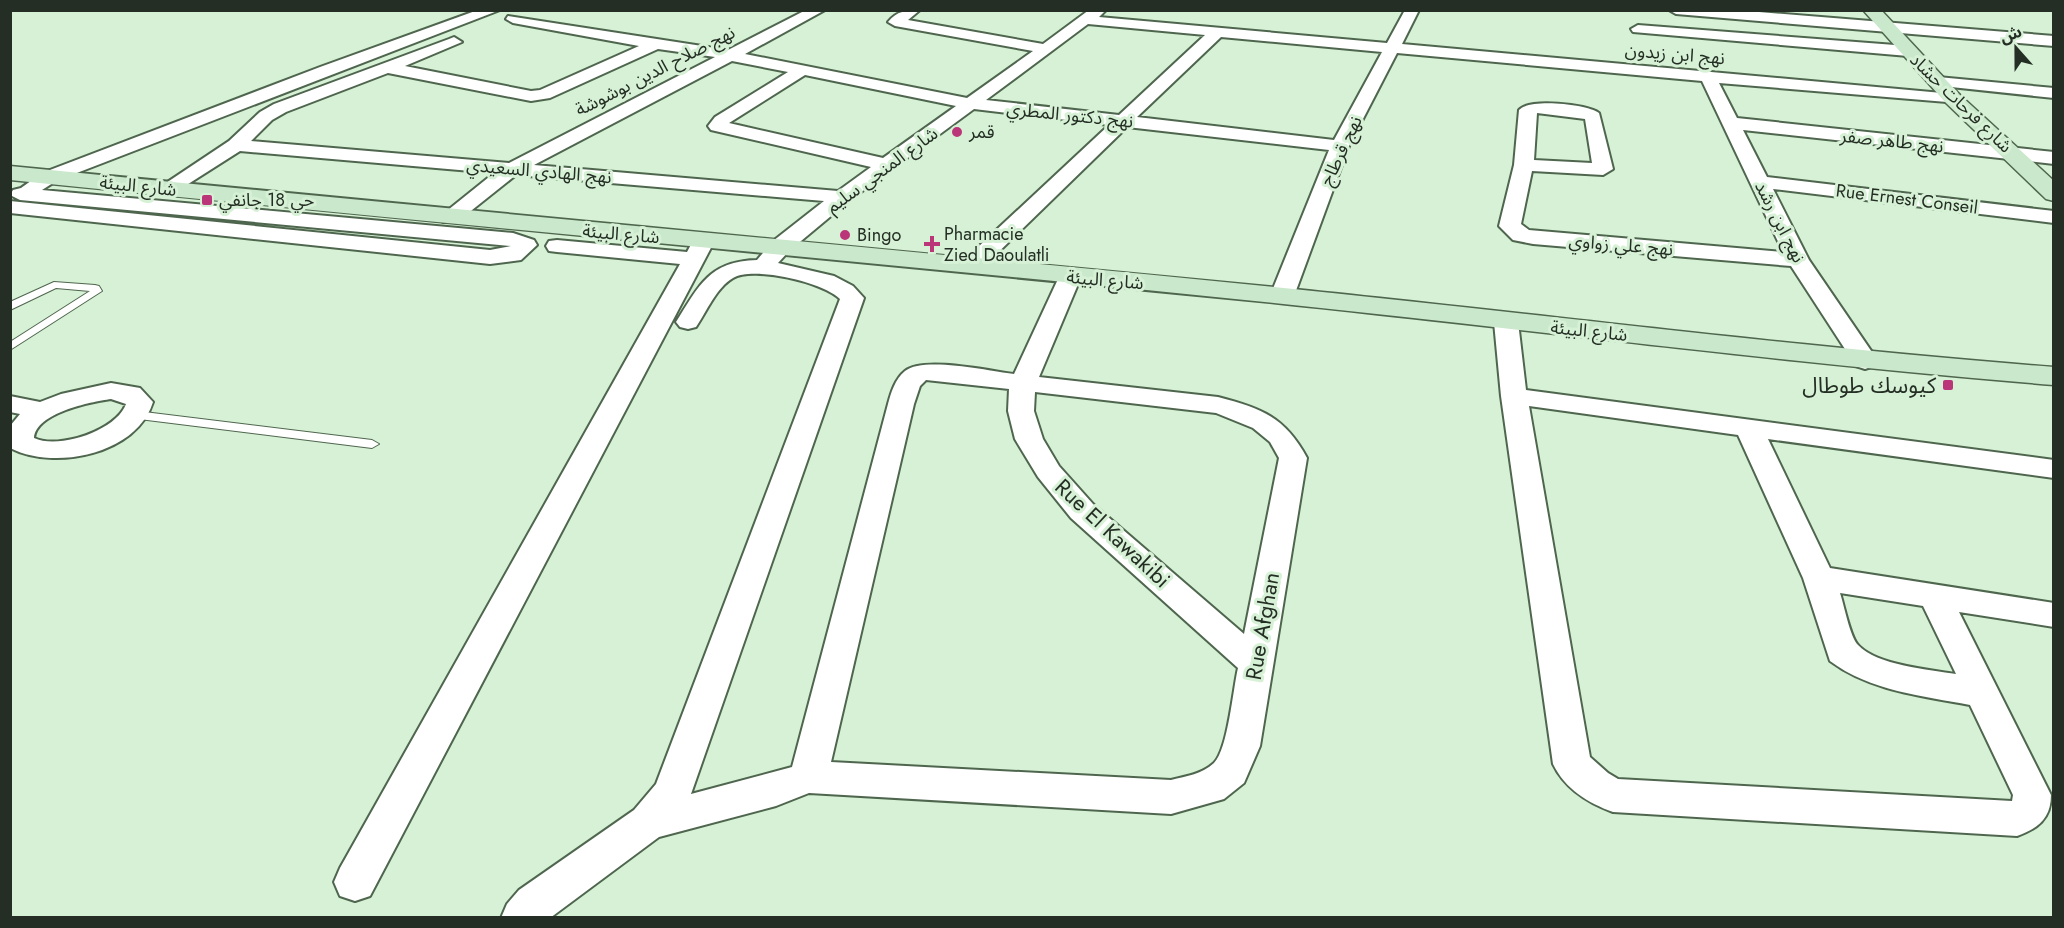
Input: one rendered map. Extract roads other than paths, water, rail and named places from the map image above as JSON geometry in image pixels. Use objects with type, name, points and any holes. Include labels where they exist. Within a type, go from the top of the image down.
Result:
[{"type":"main road","name":"شارع فرحات حشاد","points":[[1871,10],[1953,99],[2054,194]]},
{"type":"main road","name":"شارع البيئة","points":[[13,193],[49,177],[450,218],[698,251],[971,266],[1282,296],[1865,361],[2054,376]]},
{"type":"street","points":[[49,177],[392,45],[493,10]]},
{"type":"street","points":[[167,189],[236,145],[273,112],[535,10]]},
{"type":"street","name":"نهج صلاح الدين بوشوشة","points":[[450,218],[511,169],[729,54],[818,10]]},
{"type":"street","points":[[913,10],[895,22],[1047,49]]},
{"type":"street","name":"نهج قرطاج","points":[[1282,296],[1340,146],[1412,10]]},
{"type":"street","points":[[1676,10],[2054,41]]},
{"type":"street","name":"شارع المنجي سليم","points":[[775,257],[842,197],[1093,15]]},
{"type":"street","name":"نهج ابن زيدون","points":[[1093,15],[1217,32],[1953,99]]},
{"type":"street","name":"نهج دكتور المطري","points":[[513,19],[656,44],[678,45],[729,54],[973,104],[1340,146]]},
{"type":"street","points":[[1638,29],[1908,51]]},
{"type":"street","points":[[971,266],[1217,32]]},
{"type":"street","points":[[389,68],[531,96],[544,94],[656,44]]},
{"type":"street","points":[[802,70],[721,121],[717,126],[888,165]]},
{"type":"street","name":"نهج ابن رشد","points":[[1708,77],[1798,260],[1865,361]]},
{"type":"street","points":[[1938,82],[2054,93]]},
{"type":"street","name":"نهج علي زواوي","points":[[1524,165],[1603,169],[1593,117],[1586,113],[1530,108],[1524,165],[1510,226],[1521,235],[1798,260]]},
{"type":"street","name":"نهج طاهر صفر","points":[[1730,123],[2054,158]]},
{"type":"street","name":"نهج الهادي السعيدي","points":[[236,145],[842,197]]},
{"type":"street","name":"Rue Ernest Conseil","points":[[1760,182],[2054,217]]},
{"type":"street","points":[[13,193],[513,240],[526,245],[513,255],[490,257],[13,193]]},
{"type":"street","points":[[355,882],[698,251],[557,246]]},
{"type":"street","points":[[522,918],[534,904],[648,822],[671,795],[852,298],[844,289],[833,283],[775,257],[733,267],[719,276],[688,322]]},
{"type":"street","name":"Rue El Kawakibi","points":[[1070,277],[1022,385],[1021,411],[1029,439],[1048,471],[1082,511],[1255,663]]},
{"type":"street","points":[[1506,322],[1514,396],[1572,764],[1594,785],[1613,795],[2017,819],[2028,814],[2032,807],[2032,795],[1935,596]]},
{"type":"street","name":"Rue Afghan","points":[[931,372],[1022,385],[1218,405],[1245,413],[1267,423],[1285,439],[1293,458],[1241,746],[1230,772],[1210,787],[1171,797],[808,777],[900,404],[910,378],[916,374],[931,372]]},
{"type":"street","points":[[122,392],[137,397],[140,408],[136,415],[122,428],[101,439],[66,449],[36,450],[15,446],[23,428],[43,411],[84,395],[122,392]]},
{"type":"street","points":[[1514,396],[2054,469]]},
{"type":"street","points":[[10,404],[43,411]]},
{"type":"street","points":[[1749,428],[1819,578],[1842,652],[1850,659],[1872,670],[1981,693]]},
{"type":"street","points":[[1819,578],[2054,615]]},
{"type":"street","points":[[648,822],[776,789],[808,777]]},
{"type":"lane","points":[[10,307],[54,285],[95,288],[97,291],[10,347]]},
{"type":"lane","points":[[136,415],[372,444]]},
{"type":"place","name":"قمر","points":[[957,132]]},
{"type":"place","name":"حي 18 جانفي","points":[[207,200]]},
{"type":"place","name":"Bingo","points":[[845,235]]},
{"type":"place","name":"Pharmacie Zied Daoulatli","points":[[932,244]]},
{"type":"place","name":"كيوسك طوطال","points":[[1948,385]]}]
